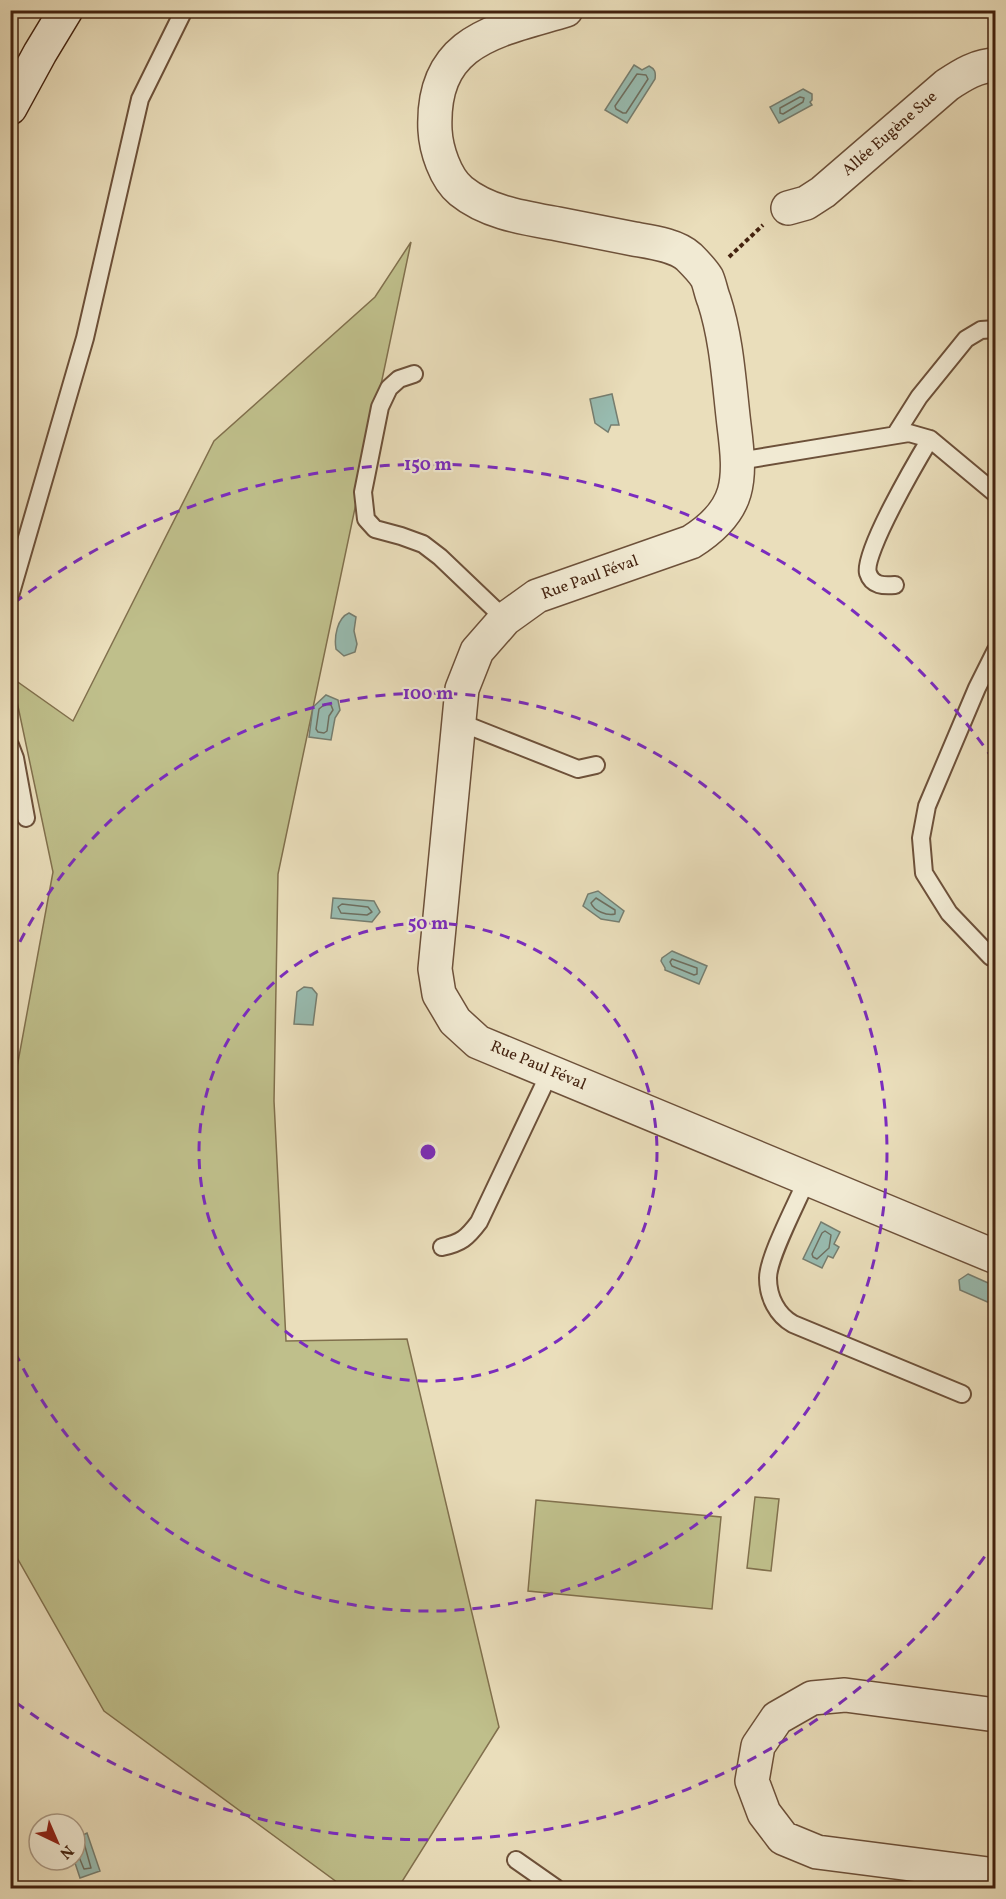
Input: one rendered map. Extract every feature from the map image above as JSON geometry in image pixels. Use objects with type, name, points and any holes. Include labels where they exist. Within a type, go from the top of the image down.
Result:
[{"type":"street","points":[[10,108],[39,53],[66,10]]},
{"type":"street","name":"Rue Paul Féval","points":[[566,10],[490,33],[459,52],[440,83],[434,111],[435,139],[445,168],[459,190],[484,206],[514,216],[661,244],[688,256],[707,278],[721,324],[739,461],[735,493],[725,514],[710,530],[691,542],[537,596],[505,619],[477,651],[462,689],[435,969],[439,994],[456,1021],[478,1042],[996,1257]]},
{"type":"street","name":"Allée Eugène Sue","points":[[788,208],[806,203],[823,192],[947,85],[964,74],[988,65],[996,65]]},
{"type":"street","points":[[982,1873],[817,1852],[783,1838],[764,1813],[752,1781],[758,1746],[777,1718],[812,1698],[844,1695],[996,1715]]},
{"type":"lane","points":[[10,596],[85,339],[140,99],[184,10]]},
{"type":"lane","points":[[896,435],[920,397],[966,339],[981,330],[996,329]]},
{"type":"lane","points":[[414,374],[399,379],[389,388],[380,406],[363,492],[366,519],[375,529],[423,544],[440,557],[505,619]]},
{"type":"lane","points":[[739,461],[909,433],[930,439],[996,494]]},
{"type":"lane","points":[[895,585],[880,586],[872,580],[868,572],[870,559],[886,521],[930,439]]},
{"type":"lane","points":[[991,957],[949,913],[924,873],[921,838],[927,806],[976,688],[996,650]]},
{"type":"lane","points":[[459,722],[578,769],[596,765]]},
{"type":"lane","points":[[10,745],[15,758],[26,818]]},
{"type":"lane","points":[[442,1247],[457,1244],[470,1234],[479,1222],[550,1071]]},
{"type":"lane","points":[[807,1179],[772,1260],[768,1277],[771,1297],[777,1310],[784,1319],[793,1324],[962,1394]]},
{"type":"lane","points":[[516,1860],[555,1888]]},
{"type":"path","points":[[707,278],[775,214],[788,208]]},
{"type":"green space","points":[[411,242],[278,874],[274,1101],[286,1341],[407,1339],[499,1727],[398,1888],[345,1888],[104,1711],[11,1547],[11,1100],[53,872],[12,678],[73,721],[214,441],[375,297]]},
{"type":"green space","points":[[755,1497],[779,1499],[771,1571],[747,1568]]},
{"type":"green space","points":[[536,1500],[721,1517],[712,1609],[528,1591]]},
{"type":"water","points":[[634,65],[642,70],[651,67],[655,71],[655,79],[627,123],[605,110]]},
{"type":"water","points":[[803,89],[812,94],[810,102],[812,105],[779,123],[770,107]]},
{"type":"water","points":[[612,394],[619,425],[611,425],[608,432],[595,423],[590,399]]},
{"type":"water","points":[[349,613],[356,617],[354,631],[357,644],[355,652],[344,656],[336,649],[336,634],[339,623]]},
{"type":"water","points":[[326,695],[338,700],[340,710],[335,718],[331,740],[309,737],[313,707]]},
{"type":"water","points":[[598,891],[624,911],[619,922],[601,919],[583,906],[588,894]]},
{"type":"water","points":[[333,898],[374,901],[380,912],[372,922],[331,918]]},
{"type":"water","points":[[672,951],[707,966],[699,984],[665,970],[662,958]]},
{"type":"water","points":[[304,987],[312,988],[317,994],[313,1025],[294,1024],[297,992]]},
{"type":"water","points":[[821,1222],[840,1232],[834,1244],[839,1247],[833,1258],[828,1256],[822,1268],[803,1259]]},
{"type":"water","points":[[968,1274],[995,1286],[992,1304],[960,1290],[959,1280]]},
{"type":"water","points":[[87,1833],[100,1871],[80,1878],[78,1872],[87,1872]]}]
